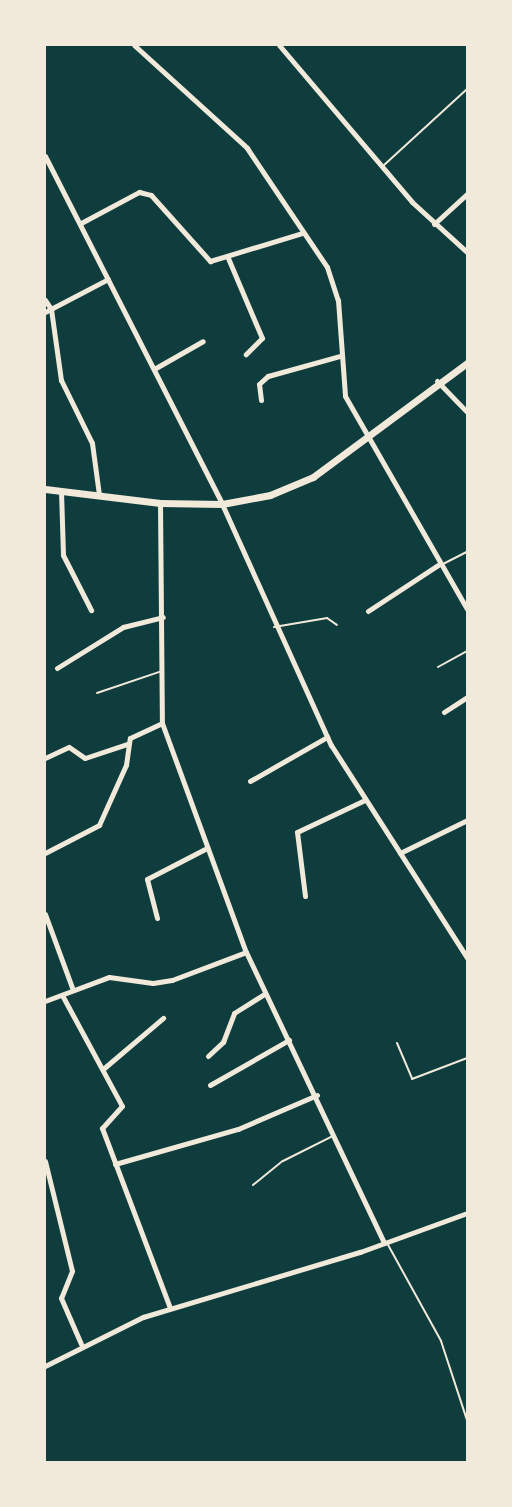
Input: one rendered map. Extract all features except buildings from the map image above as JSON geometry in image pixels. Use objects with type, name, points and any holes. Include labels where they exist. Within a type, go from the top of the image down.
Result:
[{"type":"main road","points":[[45,489],[160,503],[222,504],[270,495],[313,477],[366,441],[437,381],[467,363]]},
{"type":"street","points":[[134,45],[248,148],[333,280],[345,396],[366,441],[438,566],[467,609]]},
{"type":"street","points":[[279,45],[382,168],[434,224],[467,252]]},
{"type":"street","points":[[45,156],[222,504],[274,627],[327,737],[467,958]]},
{"type":"street","points":[[81,223],[133,194],[146,192],[205,259],[228,258],[264,241],[302,233]]},
{"type":"street","points":[[434,224],[467,194]]},
{"type":"street","points":[[228,258],[262,338],[246,354]]},
{"type":"street","points":[[45,312],[108,279]]},
{"type":"street","points":[[45,300],[51,309],[61,380],[92,443],[99,495]]},
{"type":"street","points":[[154,369],[203,341]]},
{"type":"street","points":[[261,400],[259,384],[268,376],[340,356]]},
{"type":"street","points":[[437,381],[467,412]]},
{"type":"street","points":[[61,491],[63,555],[91,610]]},
{"type":"street","points":[[160,503],[162,723],[246,952],[317,1095],[386,1243]]},
{"type":"street","points":[[368,611],[438,566]]},
{"type":"street","points":[[57,668],[123,627],[162,617]]},
{"type":"street","points":[[444,712],[467,697]]},
{"type":"street","points":[[45,853],[99,825],[126,765],[128,744],[135,735],[162,723]]},
{"type":"street","points":[[250,781],[327,737]]},
{"type":"street","points":[[45,758],[69,747],[85,758],[128,744]]},
{"type":"street","points":[[305,896],[297,831],[365,800]]},
{"type":"street","points":[[400,853],[467,820]]},
{"type":"street","points":[[157,918],[147,879],[207,848]]},
{"type":"street","points":[[45,914],[74,990]]},
{"type":"street","points":[[45,1001],[109,977],[146,983],[172,980],[246,952]]},
{"type":"street","points":[[208,1056],[223,1042],[234,1013],[265,994]]},
{"type":"street","points":[[62,995],[123,1108],[102,1128],[170,1308]]},
{"type":"street","points":[[103,1069],[163,1017]]},
{"type":"street","points":[[210,1085],[289,1040]]},
{"type":"street","points":[[116,1164],[238,1129],[317,1095]]},
{"type":"street","points":[[45,1161],[72,1271],[61,1298],[81,1344]]},
{"type":"street","points":[[45,1366],[81,1344],[170,1308],[386,1243],[467,1213]]},
{"type":"lane","points":[[382,168],[467,89]]},
{"type":"lane","points":[[438,566],[467,552]]},
{"type":"lane","points":[[274,627],[327,618],[337,625]]},
{"type":"lane","points":[[438,667],[467,651]]},
{"type":"lane","points":[[97,693],[162,670]]},
{"type":"lane","points":[[397,1043],[412,1079],[467,1058]]},
{"type":"lane","points":[[253,1185],[283,1161],[335,1135]]},
{"type":"lane","points":[[386,1243],[441,1341],[467,1420]]}]
